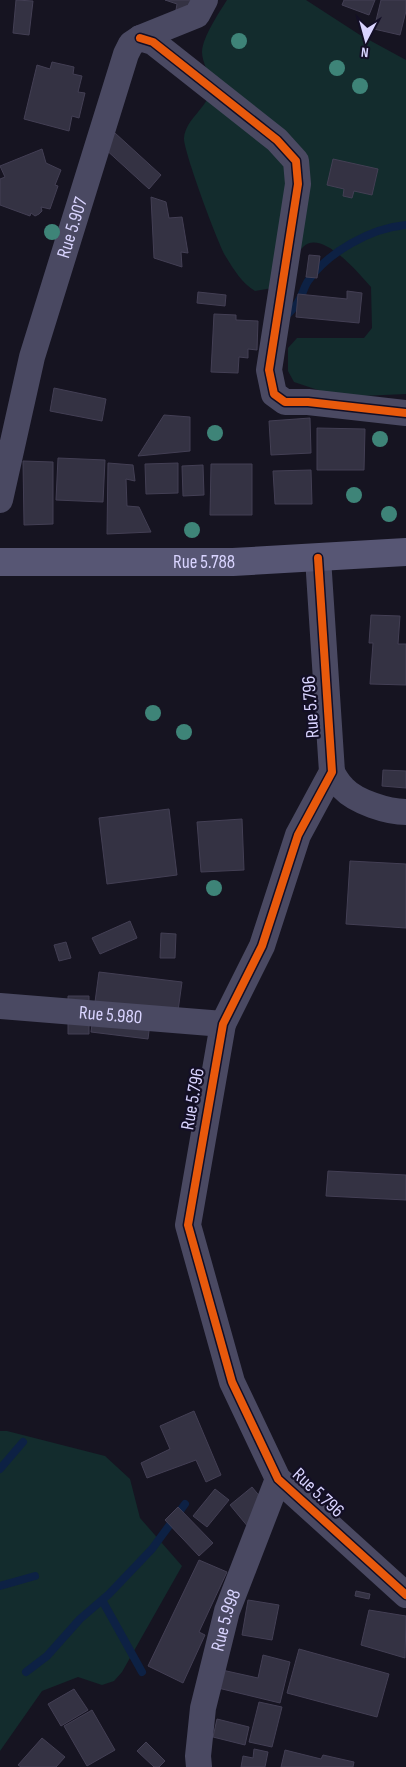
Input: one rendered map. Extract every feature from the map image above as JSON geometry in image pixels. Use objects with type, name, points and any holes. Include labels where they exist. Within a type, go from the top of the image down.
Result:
[{"type":"street","name":"Rue 5.907","points":[[0,500],[32,357],[126,54],[131,44],[140,38],[197,15],[205,0]]},
{"type":"street","points":[[140,38],[152,42],[277,140],[296,161],[298,184],[269,370],[274,394],[285,402],[308,402],[406,413]]},
{"type":"street","name":"Rue 5.788","points":[[0,562],[233,562],[406,552]]},
{"type":"street","name":"Rue 5.796","points":[[318,558],[332,772],[298,835],[262,946],[223,1024],[188,1225],[232,1382],[278,1479],[406,1595]]},
{"type":"street","points":[[332,772],[344,790],[358,799],[394,812],[406,812]]},
{"type":"street","name":"Rue 5.980","points":[[0,1006],[223,1024]]},
{"type":"street","name":"Rue 5.998","points":[[199,1767],[198,1756],[203,1708],[227,1611],[278,1479]]},
{"type":"green space","points":[[227,0],[306,0],[360,35],[406,60],[406,394],[339,397],[294,382],[288,371],[288,348],[297,338],[364,338],[372,328],[371,287],[340,255],[330,248],[311,243],[300,251],[278,287],[255,291],[239,276],[222,249],[195,177],[184,138],[189,125],[209,96],[211,84],[202,57],[203,46],[212,25]]},
{"type":"green space","points":[[0,1431],[7,1431],[105,1456],[130,1479],[140,1518],[182,1566],[122,1672],[114,1681],[102,1685],[78,1677],[42,1691],[0,1751]]},
{"type":"building","points":[[16,0],[33,1],[29,35],[13,33]]},
{"type":"building","points":[[165,0],[192,0],[188,13],[176,10],[177,4]]},
{"type":"building","points":[[344,0],[375,0],[369,15],[342,5]]},
{"type":"building","points":[[381,0],[406,0],[406,11],[400,35],[374,29]]},
{"type":"building","points":[[52,62],[74,67],[73,74],[82,76],[78,92],[85,93],[79,118],[72,116],[69,131],[24,119],[37,65],[50,69]]},
{"type":"building","points":[[115,133],[161,175],[149,189],[103,147]]},
{"type":"building","points":[[42,149],[46,163],[61,170],[55,185],[58,186],[50,209],[41,207],[42,211],[39,214],[35,216],[31,213],[30,216],[0,205],[0,179],[5,177],[0,166]]},
{"type":"building","points":[[333,159],[378,169],[372,195],[354,191],[352,198],[343,196],[344,189],[327,185]]},
{"type":"building","points":[[151,197],[166,202],[169,218],[182,217],[188,253],[181,252],[182,267],[154,258]]},
{"type":"building","points":[[309,255],[320,256],[317,278],[306,277]]},
{"type":"building","points":[[347,291],[362,293],[359,323],[296,317],[298,294],[347,299]]},
{"type":"building","points":[[198,292],[226,295],[225,306],[197,303]]},
{"type":"building","points":[[214,314],[236,315],[236,320],[258,321],[257,350],[248,349],[248,358],[239,357],[238,373],[211,372]]},
{"type":"building","points":[[54,388],[106,399],[102,421],[50,411]]},
{"type":"building","points":[[164,415],[190,417],[190,451],[138,456]]},
{"type":"building","points":[[310,418],[311,453],[271,455],[269,421]]},
{"type":"building","points":[[317,428],[365,429],[364,470],[317,470]]},
{"type":"building","points":[[58,458],[105,460],[103,502],[56,500]]},
{"type":"building","points":[[23,461],[53,462],[53,524],[24,525]]},
{"type":"building","points":[[108,463],[133,465],[135,481],[126,479],[127,506],[139,507],[151,532],[107,534]]},
{"type":"building","points":[[178,463],[178,493],[146,494],[145,464]]},
{"type":"building","points":[[211,464],[252,464],[252,515],[210,515]]},
{"type":"building","points":[[203,465],[204,495],[183,496],[182,466]]},
{"type":"building","points":[[311,470],[312,504],[275,504],[273,471]]},
{"type":"building","points":[[371,615],[400,616],[398,644],[406,644],[406,685],[370,684],[373,643],[369,643]]},
{"type":"building","points":[[383,770],[406,771],[406,788],[382,786]]},
{"type":"building","points":[[169,809],[177,875],[107,884],[99,818]]},
{"type":"building","points":[[242,819],[244,870],[201,872],[197,822]]},
{"type":"building","points":[[350,861],[406,864],[406,928],[346,924]]},
{"type":"building","points":[[130,921],[137,938],[100,954],[92,938]]},
{"type":"building","points":[[161,933],[176,934],[175,958],[160,958]]},
{"type":"building","points":[[66,942],[71,958],[59,961],[54,945]]},
{"type":"building","points":[[99,972],[182,982],[177,1018],[151,1015],[148,1039],[91,1032]]},
{"type":"building","points":[[68,996],[89,996],[89,1034],[68,1034]]},
{"type":"building","points":[[328,1171],[406,1175],[406,1200],[326,1196]]},
{"type":"building","points":[[194,1411],[221,1475],[206,1482],[196,1460],[147,1478],[141,1463],[170,1449],[160,1426]]},
{"type":"building","points":[[252,1487],[271,1510],[249,1528],[230,1505]]},
{"type":"building","points":[[215,1489],[229,1500],[207,1527],[193,1516]]},
{"type":"building","points":[[178,1507],[213,1543],[199,1556],[165,1520]]},
{"type":"building","points":[[199,1560],[227,1572],[199,1632],[205,1635],[183,1683],[148,1666]]},
{"type":"building","points":[[356,1591],[370,1594],[369,1599],[355,1596]]},
{"type":"building","points":[[248,1600],[279,1605],[272,1640],[242,1635]]},
{"type":"building","points":[[369,1610],[406,1616],[405,1658],[361,1645]]},
{"type":"building","points":[[299,1649],[389,1674],[377,1717],[287,1693]]},
{"type":"building","points":[[263,1655],[290,1662],[280,1703],[218,1688],[222,1670],[258,1678]]},
{"type":"building","points":[[74,1689],[88,1710],[61,1726],[48,1704]]},
{"type":"building","points":[[259,1702],[282,1707],[272,1747],[249,1742]]},
{"type":"building","points":[[92,1710],[115,1750],[87,1766],[64,1726]]},
{"type":"building","points":[[217,1719],[249,1727],[245,1745],[213,1737]]},
{"type":"building","points":[[42,1738],[65,1757],[56,1767],[21,1767],[18,1765]]},
{"type":"building","points":[[146,1742],[165,1761],[159,1767],[154,1767],[137,1751]]},
{"type":"building","points":[[254,1749],[268,1752],[265,1767],[241,1767],[243,1756],[253,1758]]},
{"type":"building","points":[[285,1750],[321,1759],[323,1755],[354,1762],[353,1767],[281,1767]]},
{"type":"waterway","points":[[288,314],[297,304],[307,283],[327,260],[351,243],[365,236],[406,225]]},
{"type":"waterway","points":[[0,1469],[23,1442]]},
{"type":"waterway","points":[[26,1672],[47,1656],[80,1619],[109,1594],[152,1549],[185,1504]]},
{"type":"waterway","points":[[0,1586],[35,1576]]},
{"type":"waterway","points":[[102,1600],[142,1672]]},
{"type":"cycle path","points":[[140,38],[153,42],[277,140],[296,161],[298,184],[269,370],[274,394],[285,402],[308,402],[406,413]]},
{"type":"cycle path","points":[[318,558],[332,772],[298,835],[262,946],[223,1024],[188,1225],[232,1382],[278,1479],[406,1595]]}]
